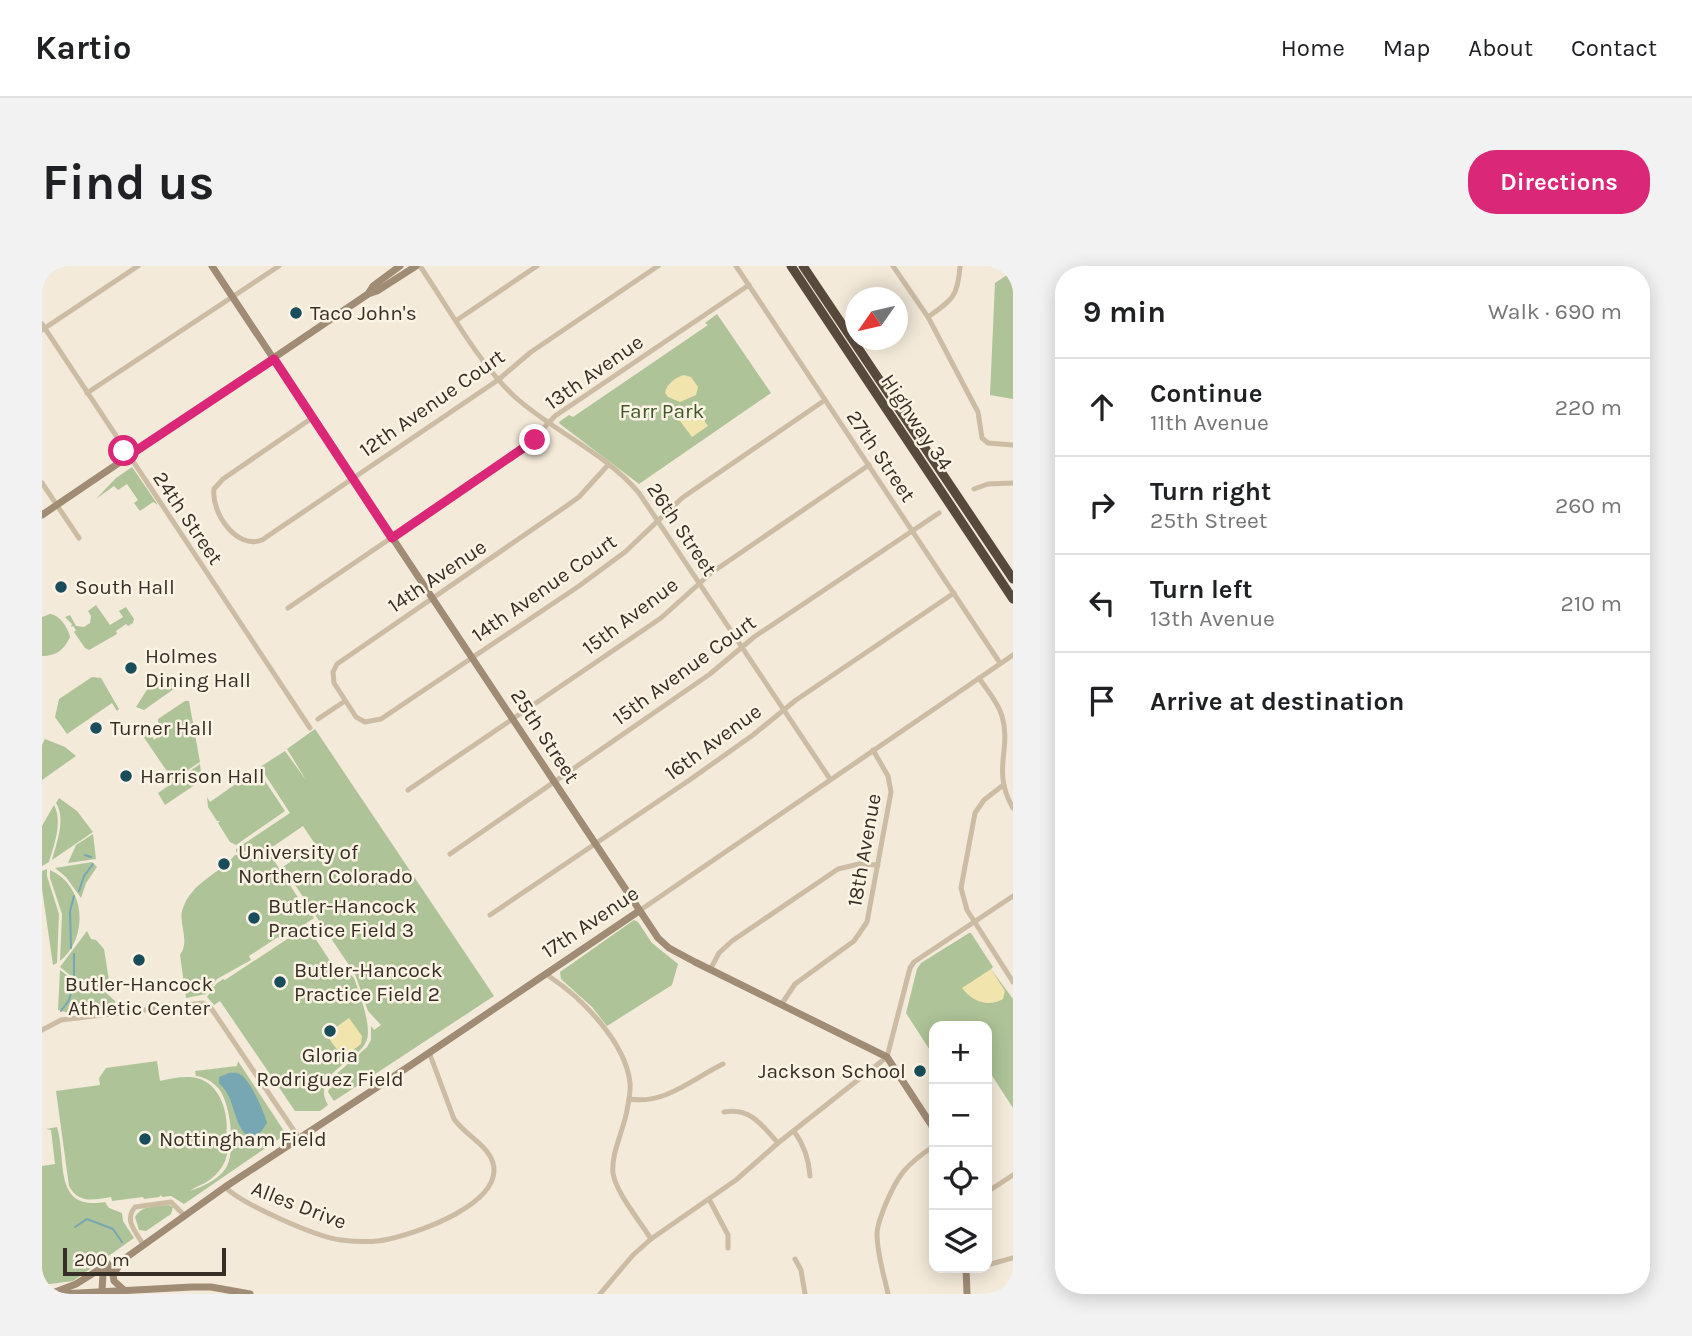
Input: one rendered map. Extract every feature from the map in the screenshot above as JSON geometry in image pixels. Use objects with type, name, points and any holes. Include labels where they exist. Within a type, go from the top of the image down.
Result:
[{"type":"highway","name":"Highway 34","points":[[791,266],[1013,599]]},
{"type":"highway","name":"Highway 34","points":[[803,266],[1013,579]]},
{"type":"street","points":[[43,327],[138,266]]},
{"type":"street","name":"25th Street","points":[[212,266],[662,943],[710,970],[887,1057]]},
{"type":"street","points":[[87,393],[279,266]]},
{"type":"street","points":[[368,294],[373,286],[400,266]]},
{"type":"street","points":[[42,515],[368,294],[418,266]]},
{"type":"street","name":"26th Street","points":[[418,266],[498,380],[522,403],[632,484],[830,779]]},
{"type":"street","points":[[457,320],[537,266]]},
{"type":"street","name":"12th Avenue Court","points":[[312,418],[217,484],[214,489],[214,501],[240,539],[256,542],[498,380],[531,352],[658,266]]},
{"type":"street","name":"27th Street","points":[[736,266],[1000,663]]},
{"type":"street","points":[[893,266],[928,317],[978,412],[982,438],[988,443],[1013,445]]},
{"type":"street","points":[[928,317],[954,296],[958,287],[960,266]]},
{"type":"street","name":"13th Avenue","points":[[288,608],[528,445],[555,416],[749,285]]},
{"type":"street","name":"24th Street","points":[[43,327],[310,728]]},
{"type":"street","name":"14th Avenue Court","points":[[345,701],[356,717],[365,722],[374,722],[625,552],[682,498],[825,400]]},
{"type":"street","name":"14th Avenue","points":[[345,701],[333,679],[337,664],[565,508],[579,497],[608,465]]},
{"type":"street","name":"15th Avenue","points":[[408,790],[661,618],[700,583],[869,466]]},
{"type":"street","points":[[42,483],[79,538]]},
{"type":"street","points":[[974,489],[988,484],[1013,483]]},
{"type":"street","name":"15th Avenue Court","points":[[450,854],[710,674],[742,646],[939,513]]},
{"type":"street","name":"16th Avenue","points":[[490,915],[954,593]]},
{"type":"street","name":"17th Avenue","points":[[102,1291],[101,1282],[106,1270],[184,1215],[639,911],[1013,655]]},
{"type":"street","points":[[979,678],[998,706],[1003,723],[1002,786],[1013,808]]},
{"type":"street","points":[[318,719],[345,701]]},
{"type":"street","name":"18th Avenue","points":[[781,1005],[802,977],[861,933],[869,916],[891,792],[888,776],[873,750]]},
{"type":"street","points":[[1002,786],[984,800],[972,821],[961,888],[964,905],[1013,982]]},
{"type":"street","points":[[710,970],[719,953],[732,941],[838,869],[859,864],[878,865]]},
{"type":"street","points":[[600,1294],[651,1238],[736,1180],[778,1143],[887,1057],[910,968],[914,962],[1013,895]]},
{"type":"street","points":[[547,972],[583,1002],[604,1027],[626,1065],[630,1086],[629,1099],[613,1174],[620,1191],[651,1238]]},
{"type":"street","points":[[42,1030],[61,1020],[203,1003],[211,1008],[299,1138]]},
{"type":"street","name":"Alles Drive","points":[[225,1187],[235,1197],[252,1206],[339,1240],[376,1241],[414,1232],[469,1206],[492,1182],[494,1172],[490,1156],[460,1127],[448,1107],[429,1052]]},
{"type":"street","points":[[887,1057],[929,1121]]},
{"type":"street","points":[[629,1099],[641,1101],[661,1098],[723,1064]]},
{"type":"street","points":[[724,1112],[751,1114],[778,1143]]},
{"type":"street","points":[[794,1131],[807,1157],[810,1176]]},
{"type":"street","points":[[888,1294],[877,1242],[880,1217],[893,1185],[904,1168],[933,1147]]},
{"type":"street","points":[[992,1189],[1013,1175]]},
{"type":"street","points":[[709,1199],[729,1235],[728,1248]]},
{"type":"street","points":[[144,1244],[130,1223],[130,1213],[135,1207],[171,1202],[184,1215]]},
{"type":"street","points":[[124,1257],[113,1275],[114,1281],[124,1290]]},
{"type":"street","points":[[50,1294],[76,1284],[124,1257]]},
{"type":"street","points":[[992,1264],[1013,1258]]},
{"type":"street","points":[[795,1259],[801,1270],[805,1294]]},
{"type":"street","points":[[965,1273],[967,1294]]},
{"type":"street","points":[[60,1294],[124,1290],[250,1294]]},
{"type":"green space","points":[[1013,271],[1013,399],[990,395],[995,283]]},
{"type":"green space","name":"Farr Park","points":[[717,314],[771,393],[639,484],[560,424],[559,422],[569,415],[573,417],[708,325],[705,323]]},
{"type":"green space","points":[[132,467],[158,505],[153,502],[140,511],[134,503],[138,500],[127,484],[118,490],[114,486],[96,499],[116,478]]},
{"type":"green space","points":[[96,605],[110,625],[123,617],[119,611],[126,607],[134,619],[133,623],[128,626],[126,624],[116,631],[117,634],[89,650],[65,617],[70,615],[76,626],[84,627],[90,623],[91,616],[88,611]]},
{"type":"green space","points":[[50,614],[63,622],[70,637],[59,651],[42,656],[42,617]]},
{"type":"green space","points":[[170,676],[178,686],[144,710],[136,707],[148,688]]},
{"type":"green space","points":[[92,677],[101,678],[119,709],[117,711],[112,703],[67,734],[55,717],[59,699]]},
{"type":"green space","points":[[189,701],[200,762],[173,780],[134,723],[145,723],[154,740],[163,733],[158,719]]},
{"type":"green space","points":[[315,729],[494,996],[334,1101],[328,1092],[333,1077],[367,1047],[371,1040],[371,1026],[374,1030],[381,1025],[368,1011],[355,974],[283,867],[315,844],[303,826],[268,850],[236,852],[236,849],[290,813],[260,767],[285,751],[306,780],[287,749]]},
{"type":"green space","points":[[45,739],[65,747],[76,756],[42,780],[42,745]]},
{"type":"green space","points":[[200,764],[202,780],[165,805],[158,793]]},
{"type":"green space","points":[[257,769],[285,811],[236,845],[230,842],[218,823],[220,821],[217,821],[208,807],[207,797],[210,802]]},
{"type":"green space","points":[[59,798],[77,811],[93,832],[52,860],[60,831],[59,809],[56,803]]},
{"type":"green space","points":[[54,805],[58,819],[57,833],[49,862],[42,866],[42,826]]},
{"type":"green space","points":[[93,834],[96,859],[68,863],[76,845]]},
{"type":"green space","points":[[263,853],[271,856],[310,916],[314,918],[281,940],[278,937],[249,956],[251,960],[217,979],[206,994],[186,998],[180,955],[184,943],[182,914],[187,899],[199,885],[235,855]]},
{"type":"green space","points":[[92,862],[97,867],[86,883],[81,898],[66,877],[55,868]]},
{"type":"green space","points":[[47,869],[59,914],[57,963],[53,965],[42,889],[42,871]]},
{"type":"green space","points":[[50,870],[71,888],[79,913],[76,939],[60,961],[62,914],[50,878]]},
{"type":"green space","points":[[634,920],[652,943],[678,964],[672,985],[607,1026],[592,1007],[561,979],[560,972]]},
{"type":"green space","points":[[307,926],[342,979],[350,974],[354,978],[368,1028],[366,1042],[361,1049],[329,1077],[324,1094],[328,1105],[320,1111],[295,1111],[220,1001],[214,1005],[207,997],[223,979]]},
{"type":"green space","points":[[87,931],[91,939],[96,940],[104,949],[111,993],[76,980],[60,967]]},
{"type":"green space","name":"Jackson School","points":[[971,933],[993,967],[991,969],[1013,999],[1013,1108],[992,1076],[992,1021],[929,1021],[929,1049],[906,1013],[917,969],[921,963]]},
{"type":"green space","points":[[60,970],[76,982],[105,992],[115,1001],[115,1007],[69,1013],[58,1010]]},
{"type":"green space","name":"Nottingham Field","points":[[157,1061],[160,1081],[198,1078],[214,1089],[224,1106],[228,1144],[224,1163],[211,1179],[190,1191],[210,1182],[222,1173],[231,1151],[229,1117],[223,1096],[211,1082],[196,1076],[195,1071],[237,1066],[238,1061],[286,1134],[184,1204],[171,1196],[161,1195],[112,1201],[111,1197],[92,1200],[77,1196],[69,1186],[56,1091],[100,1085],[99,1078],[106,1068]]},
{"type":"green space","points":[[57,1127],[69,1191],[77,1199],[88,1203],[105,1202],[109,1208],[122,1213],[123,1221],[134,1238],[73,1281],[42,1285],[42,1166],[55,1164],[51,1130],[46,1129]]},
{"type":"green space","points":[[169,1205],[173,1207],[171,1214],[146,1231],[139,1230],[135,1217],[141,1210]]},
{"type":"sand","points":[[684,375],[691,377],[698,387],[696,395],[680,402],[665,393],[672,381]]},
{"type":"sand","points":[[693,405],[708,426],[692,437],[677,417]]},
{"type":"sand","points":[[991,969],[1005,991],[1003,999],[992,1003],[981,1002],[962,988]]},
{"type":"sand","points":[[349,1018],[362,1036],[361,1044],[344,1057],[329,1035]]},
{"type":"water","points":[[238,1073],[249,1083],[267,1123],[261,1132],[250,1137],[240,1127],[229,1097],[219,1083],[219,1077]]},
{"type":"waterway","points":[[85,855],[91,857]]},
{"type":"waterway","points":[[79,891],[84,876],[93,864]]},
{"type":"waterway","points":[[71,948],[70,911],[74,896]]},
{"type":"waterway","points":[[74,954],[74,976]]},
{"type":"waterway","points":[[61,1011],[69,1000],[74,983]]},
{"type":"waterway","points":[[75,1227],[87,1219],[113,1229],[122,1242]]},
{"type":"place","name":"Taco John's","points":[[296,313]]},
{"type":"place","name":"South Hall","points":[[61,587]]},
{"type":"place","name":"Holmes Dining Hall","points":[[131,668]]},
{"type":"place","name":"Turner Hall","points":[[96,728]]},
{"type":"place","name":"Harrison Hall","points":[[126,776]]},
{"type":"place","name":"University of Northern Colorado","points":[[224,864]]},
{"type":"place","name":"Butler-Hancock Practice Field 3","points":[[254,918]]},
{"type":"place","name":"Butler-Hancock Athletic Center","points":[[139,960]]},
{"type":"place","name":"Butler-Hancock Practice Field 2","points":[[280,982]]},
{"type":"place","name":"Gloria Rodriguez Field","points":[[330,1031]]},
{"type":"place","name":"Jackson School","points":[[920,1071]]},
{"type":"place","name":"Nottingham Field","points":[[145,1139]]},
{"type":"route","points":[[124,451],[128,456],[274,359],[392,538],[535,440]]}]
